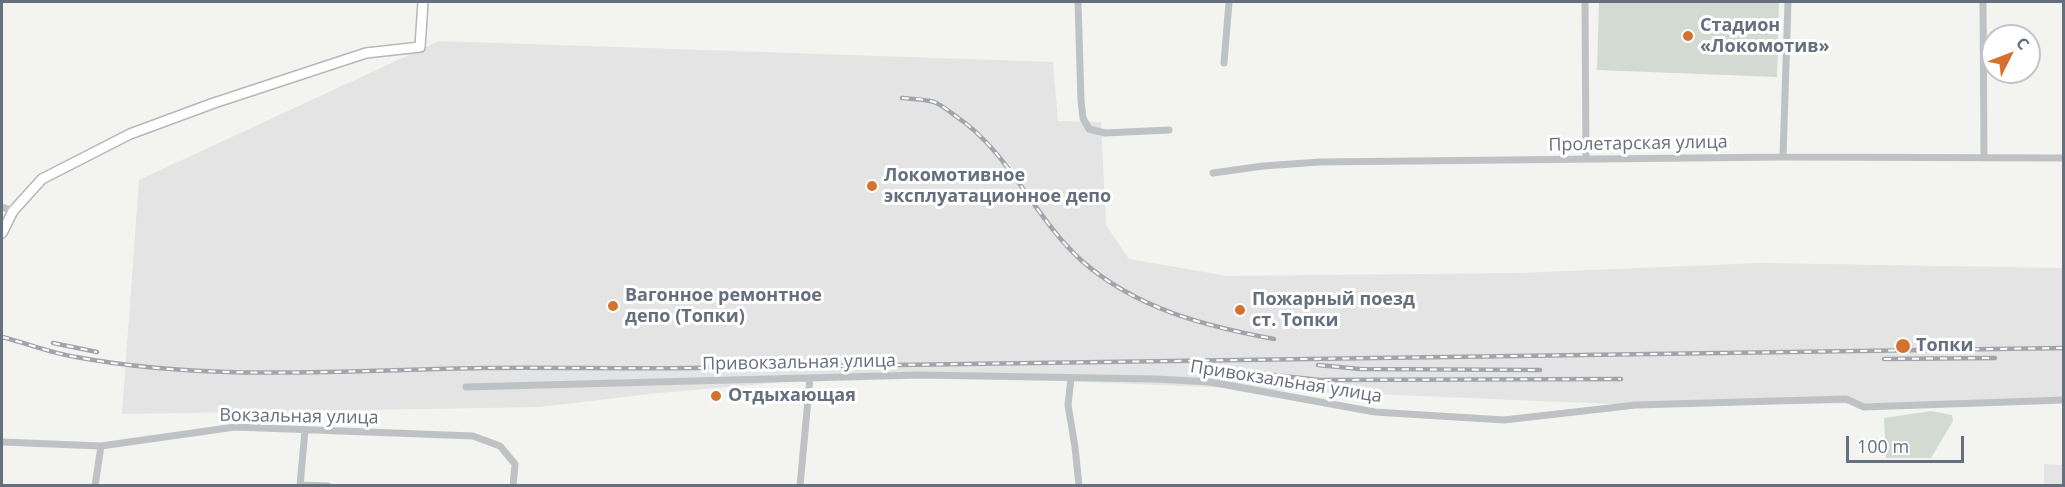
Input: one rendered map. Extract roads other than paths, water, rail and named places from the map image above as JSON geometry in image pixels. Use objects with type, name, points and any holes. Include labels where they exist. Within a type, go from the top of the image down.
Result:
[{"type":"street","points":[[2,232],[13,211],[42,178],[130,134],[214,103],[366,53],[420,47],[423,2]]},
{"type":"street","points":[[1078,2],[1081,101],[1083,118],[1089,129],[1106,133],[1169,130]]},
{"type":"street","points":[[1224,63],[1229,2]]},
{"type":"street","points":[[1585,2],[1586,159]]},
{"type":"street","points":[[1783,157],[1788,2]]},
{"type":"street","points":[[1983,2],[1984,158]]},
{"type":"street","name":"Пролетарская улица","points":[[1213,173],[1263,166],[1320,162],[1783,157],[2064,158]]},
{"type":"street","points":[[2,207],[13,211]]},
{"type":"street","name":"Привокзальная улица","points":[[466,387],[920,375],[1210,382],[1375,412],[1504,420],[1636,405],[1846,399],[1864,407],[2064,400]]},
{"type":"street","points":[[800,486],[810,378]]},
{"type":"street","points":[[1071,378],[1068,405],[1079,486]]},
{"type":"street","name":"Вокзальная улица","points":[[2,442],[101,446],[235,427],[473,436],[500,446],[515,464],[513,486]]},
{"type":"street","points":[[305,430],[300,485],[328,486]]},
{"type":"street","points":[[94,486],[101,446]]},
{"type":"railway","points":[[902,98],[937,103],[976,132],[1007,167],[1065,244],[1103,278],[1126,292],[1173,313],[1223,328],[1274,339]]},
{"type":"railway","points":[[2,337],[67,355],[126,365],[177,370],[279,373],[483,368],[691,368],[2064,348]]},
{"type":"railway","points":[[53,343],[97,352]]},
{"type":"railway","points":[[1884,359],[1995,358]]},
{"type":"railway","points":[[1318,365],[1360,369],[1540,370]]},
{"type":"railway","points":[[1199,367],[1320,380],[1621,379]]},
{"type":"place","name":"Стадион «Локомотив»","points":[[1688,36]]},
{"type":"place","name":"Локомотивное эксплуатационное депо","points":[[872,186]]},
{"type":"place","name":"Вагонное ремонтное депо (Топки)","points":[[613,306]]},
{"type":"place","name":"Пожарный поезд ст. Топки","points":[[1240,310]]},
{"type":"place","name":"Топки","points":[[1903,346]]},
{"type":"place","name":"Отдыхающая","points":[[716,396]]}]
